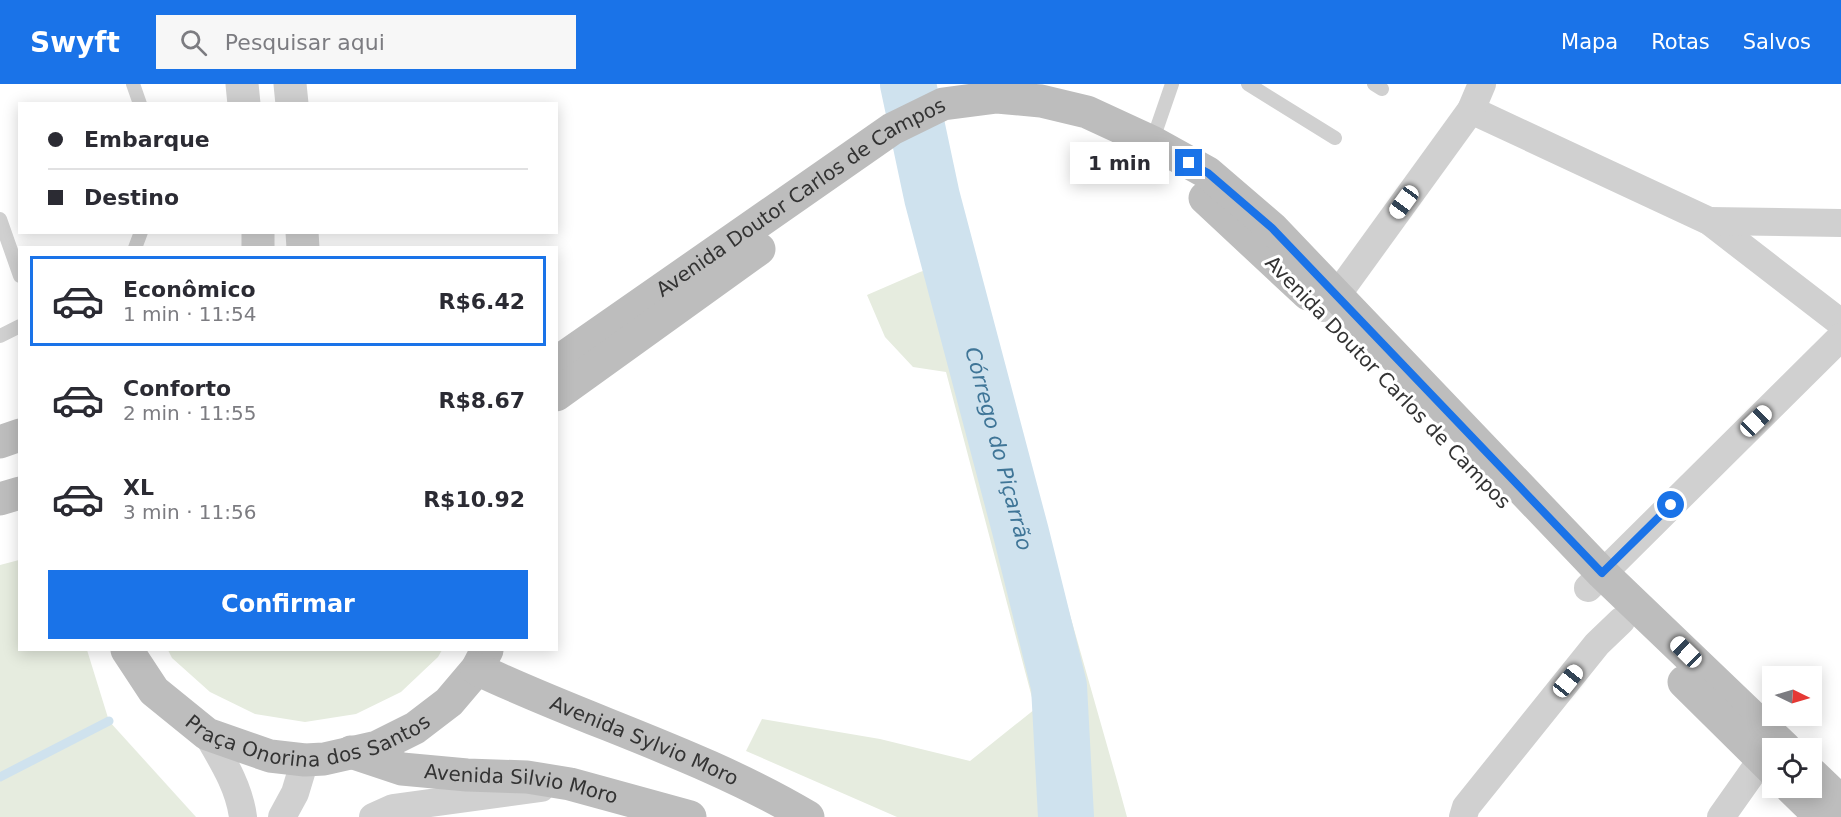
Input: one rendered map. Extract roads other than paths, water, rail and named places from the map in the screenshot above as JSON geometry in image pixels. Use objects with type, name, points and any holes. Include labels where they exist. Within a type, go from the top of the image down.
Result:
[{"type":"main road","name":"Avenida Doutor Carlos de Campos","points":[[558,362],[896,137],[949,113],[978,91],[997,97],[1041,101],[1087,112],[1152,142],[1208,173],[1272,228],[1330,302],[1595,580],[1762,747]]},
{"type":"main road","name":"Avenida Doutor Carlos de Campos","points":[[949,113],[1041,120],[1086,132],[1124,148],[1199,193],[1330,302]]},
{"type":"main road","name":"Avenida Doutor Carlos de Campos","points":[[558,393],[896,137]]},
{"type":"main road","points":[[0,442],[18,436]]},
{"type":"main road","points":[[0,499],[18,493]]},
{"type":"main road","name":"Avenida Doutor Carlos de Campos","points":[[1595,580],[1621,621],[1762,748]]},
{"type":"main road","name":"Praça Onorina dos Santos","points":[[128,651],[154,691],[207,734],[270,756],[305,760],[324,759],[377,747],[415,728],[449,702],[482,659]]},
{"type":"main road","name":"Avenida Sylvio Moro","points":[[482,659],[524,691],[688,758],[782,802],[807,817]]},
{"type":"main road","name":"Avenida Silvio Moro","points":[[351,752],[402,769],[467,775],[527,777],[570,784],[690,817]]},
{"type":"main road","points":[[1822,784],[1841,802]]},
{"type":"main road","points":[[1801,798],[1821,817]]},
{"type":"street","points":[[242,84],[244,102]]},
{"type":"street","points":[[290,84],[292,102]]},
{"type":"street","points":[[1330,302],[1471,110],[1482,84]]},
{"type":"street","points":[[1471,110],[1709,221],[1841,323]]},
{"type":"street","points":[[1709,221],[1841,223]]},
{"type":"street","points":[[1595,580],[1841,337]]},
{"type":"street","points":[[1463,817],[1466,807],[1590,653],[1621,621]]},
{"type":"street","points":[[207,734],[238,794],[243,817]]},
{"type":"street","points":[[282,817],[295,793],[305,760]]},
{"type":"street","points":[[1721,817],[1762,772]]},
{"type":"street","points":[[373,817],[393,808],[570,784]]},
{"type":"lane","points":[[133,84],[139,102]]},
{"type":"lane","points":[[1152,142],[1172,84]]},
{"type":"lane","points":[[1248,84],[1335,138]]},
{"type":"lane","points":[[0,219],[18,270]]},
{"type":"lane","points":[[0,336],[18,327]]},
{"type":"waterway","name":"Córrego do Piçarrão","points":[[908,84],[932,197],[1059,686],[1066,817]]},
{"type":"waterway","points":[[0,777],[109,721]]}]
